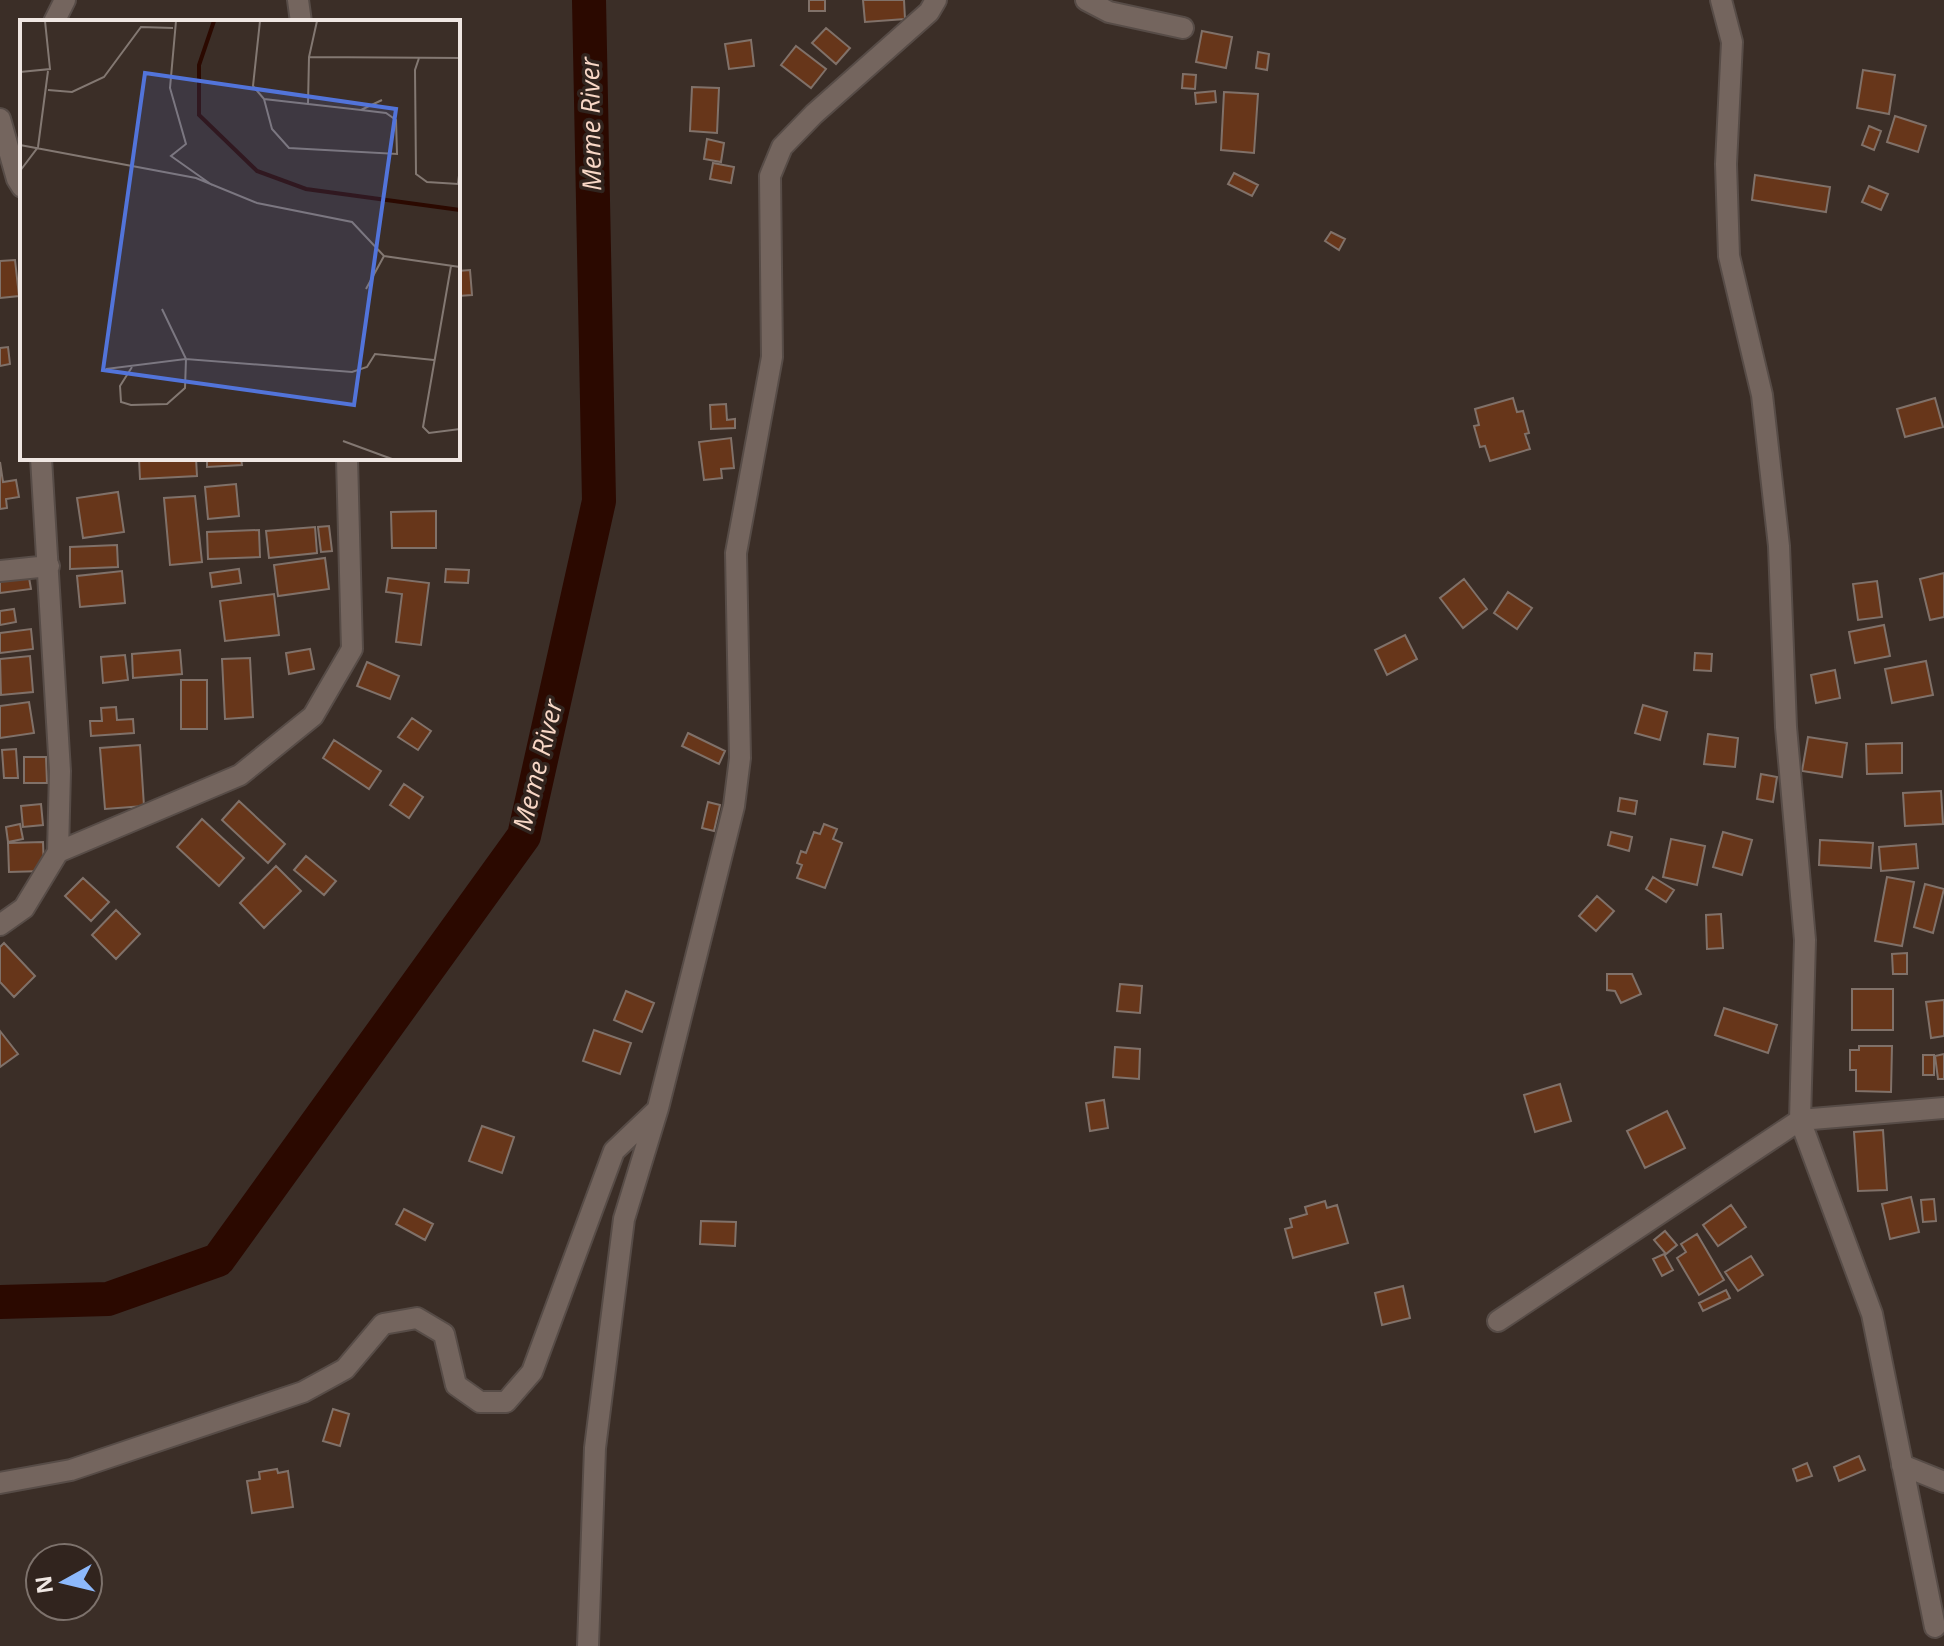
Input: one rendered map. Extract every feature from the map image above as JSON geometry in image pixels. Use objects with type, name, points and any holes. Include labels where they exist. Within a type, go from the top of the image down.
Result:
[{"type":"street","points":[[55,20],[65,0]]},
{"type":"street","points":[[298,0],[301,20]]},
{"type":"street","points":[[588,1646],[595,1448],[624,1219],[658,1108],[734,806],[740,758],[736,553],[772,357],[770,176],[782,147],[814,114],[929,12],[936,0]]},
{"type":"street","points":[[1086,0],[1109,12],[1183,28]]},
{"type":"street","points":[[1721,0],[1732,42],[1726,164],[1729,256],[1762,395],[1779,546],[1786,727],[1805,940],[1800,1120],[1872,1314],[1935,1627]]},
{"type":"street","points":[[0,119],[20,184]]},
{"type":"street","points":[[0,925],[24,908],[58,852],[60,771],[41,460]]},
{"type":"street","points":[[58,852],[240,775],[313,716],[352,649],[347,460]]},
{"type":"street","points":[[0,571],[49,566]]},
{"type":"street","points":[[0,1483],[71,1470],[303,1392],[345,1369],[383,1324],[417,1318],[444,1334],[456,1385],[480,1402],[506,1402],[532,1372],[614,1151],[658,1108]]},
{"type":"street","points":[[1498,1321],[1800,1120],[1944,1108]]},
{"type":"street","points":[[1902,1465],[1944,1482]]},
{"type":"building","points":[[809,0],[825,0],[825,11],[809,11]]},
{"type":"building","points":[[863,0],[904,0],[905,19],[865,22]]},
{"type":"building","points":[[826,28],[850,48],[836,64],[812,43]]},
{"type":"building","points":[[1202,31],[1232,37],[1226,68],[1196,62]]},
{"type":"building","points":[[751,40],[754,66],[729,69],[725,44]]},
{"type":"building","points":[[796,46],[826,69],[811,88],[781,65]]},
{"type":"building","points":[[1258,52],[1269,54],[1267,70],[1256,68]]},
{"type":"building","points":[[1863,70],[1895,75],[1889,114],[1857,108]]},
{"type":"building","points":[[1183,74],[1196,75],[1195,89],[1182,88]]},
{"type":"building","points":[[692,87],[719,88],[717,133],[690,131]]},
{"type":"building","points":[[1215,91],[1216,102],[1196,104],[1195,93]]},
{"type":"building","points":[[1224,92],[1258,94],[1254,153],[1221,150]]},
{"type":"building","points":[[1895,116],[1926,126],[1918,152],[1887,142]]},
{"type":"building","points":[[1869,126],[1881,131],[1874,150],[1862,145]]},
{"type":"building","points":[[707,139],[724,143],[721,162],[704,159]]},
{"type":"building","points":[[713,163],[734,167],[731,183],[710,179]]},
{"type":"building","points":[[1234,173],[1258,185],[1252,196],[1228,184]]},
{"type":"building","points":[[1755,175],[1830,187],[1826,212],[1752,200]]},
{"type":"building","points":[[1869,186],[1888,194],[1881,210],[1862,202]]},
{"type":"building","points":[[1331,232],[1345,239],[1339,250],[1325,241]]},
{"type":"building","points":[[15,260],[19,296],[0,298],[0,261]]},
{"type":"building","points":[[470,270],[472,295],[460,296],[460,271]]},
{"type":"building","points":[[8,347],[10,364],[0,366],[0,348]]},
{"type":"building","points":[[1513,398],[1517,412],[1523,411],[1530,449],[1490,461],[1485,446],[1480,447],[1474,426],[1479,425],[1475,409]]},
{"type":"building","points":[[1935,398],[1943,427],[1905,437],[1897,409]]},
{"type":"building","points":[[726,404],[727,420],[735,419],[735,428],[711,429],[710,405]]},
{"type":"building","points":[[731,438],[734,468],[721,469],[722,478],[704,480],[699,442]]},
{"type":"building","points":[[139,460],[196,460],[197,476],[140,479]]},
{"type":"building","points":[[207,460],[241,460],[242,465],[207,467]]},
{"type":"building","points":[[0,462],[3,482],[16,480],[19,497],[6,499],[7,508],[0,509]]},
{"type":"building","points":[[236,484],[239,516],[208,519],[205,487]]},
{"type":"building","points":[[118,492],[124,532],[83,538],[77,498]]},
{"type":"building","points":[[195,496],[202,562],[170,565],[164,498]]},
{"type":"building","points":[[436,511],[436,548],[392,548],[391,512]]},
{"type":"building","points":[[329,526],[332,551],[321,552],[318,527]]},
{"type":"building","points":[[315,527],[317,553],[269,558],[266,531]]},
{"type":"building","points":[[259,530],[260,557],[208,559],[207,532]]},
{"type":"building","points":[[117,545],[118,567],[70,569],[70,547]]},
{"type":"building","points":[[325,558],[329,589],[278,596],[274,565]]},
{"type":"building","points":[[239,569],[241,583],[212,587],[210,573]]},
{"type":"building","points":[[446,569],[469,570],[468,583],[445,582]]},
{"type":"building","points":[[122,571],[125,603],[80,607],[77,576]]},
{"type":"building","points":[[28,572],[31,589],[0,593],[0,575]]},
{"type":"building","points":[[1944,573],[1944,617],[1930,620],[1920,579]]},
{"type":"building","points":[[388,578],[429,583],[421,645],[396,642],[402,594],[386,592]]},
{"type":"building","points":[[1464,579],[1487,609],[1463,628],[1440,598]]},
{"type":"building","points":[[1877,581],[1882,617],[1858,620],[1853,584]]},
{"type":"building","points":[[1508,592],[1532,608],[1517,629],[1494,613]]},
{"type":"building","points":[[274,594],[279,635],[225,641],[220,601]]},
{"type":"building","points":[[14,609],[16,622],[0,625],[0,611]]},
{"type":"building","points":[[1884,625],[1890,656],[1855,663],[1849,632]]},
{"type":"building","points":[[31,629],[33,649],[0,653],[0,633]]},
{"type":"building","points":[[1405,635],[1417,659],[1387,675],[1375,650]]},
{"type":"building","points":[[310,649],[314,669],[289,674],[286,653]]},
{"type":"building","points":[[180,650],[182,674],[133,678],[132,654]]},
{"type":"building","points":[[1695,653],[1712,654],[1711,671],[1694,670]]},
{"type":"building","points":[[125,655],[128,680],[103,683],[101,657]]},
{"type":"building","points":[[30,656],[33,692],[1,695],[0,659]]},
{"type":"building","points":[[250,658],[253,717],[225,719],[222,659]]},
{"type":"building","points":[[1926,661],[1933,695],[1892,703],[1885,669]]},
{"type":"building","points":[[367,662],[399,676],[390,699],[357,686]]},
{"type":"building","points":[[1835,670],[1840,698],[1816,703],[1811,675]]},
{"type":"building","points":[[181,680],[207,680],[207,729],[181,729]]},
{"type":"building","points":[[29,702],[34,733],[0,738],[0,706]]},
{"type":"building","points":[[1643,705],[1667,712],[1660,740],[1635,733]]},
{"type":"building","points":[[116,707],[117,720],[133,719],[134,733],[91,736],[90,721],[102,721],[101,708]]},
{"type":"building","points":[[412,718],[431,731],[418,750],[398,737]]},
{"type":"building","points":[[688,733],[725,751],[719,764],[682,746]]},
{"type":"building","points":[[1708,734],[1738,738],[1735,767],[1704,764]]},
{"type":"building","points":[[1808,737],[1847,743],[1842,777],[1802,771]]},
{"type":"building","points":[[334,740],[381,771],[369,789],[323,758]]},
{"type":"building","points":[[1902,743],[1902,773],[1867,774],[1866,744]]},
{"type":"building","points":[[140,745],[144,806],[105,809],[100,748]]},
{"type":"building","points":[[16,749],[18,778],[4,778],[2,750]]},
{"type":"building","points":[[24,757],[46,757],[47,783],[24,783]]},
{"type":"building","points":[[1761,774],[1777,777],[1773,802],[1757,799]]},
{"type":"building","points":[[404,784],[423,797],[409,818],[390,805]]},
{"type":"building","points":[[1941,791],[1943,824],[1905,826],[1903,793]]},
{"type":"building","points":[[1620,798],[1637,801],[1635,814],[1618,811]]},
{"type":"building","points":[[239,801],[285,844],[268,863],[222,820]]},
{"type":"building","points":[[708,802],[720,805],[714,831],[702,828]]},
{"type":"building","points":[[41,804],[43,825],[23,827],[21,806]]},
{"type":"building","points":[[202,819],[244,858],[219,886],[177,847]]},
{"type":"building","points":[[20,824],[23,839],[8,842],[6,827]]},
{"type":"building","points":[[824,824],[837,829],[833,839],[842,843],[825,888],[797,878],[802,865],[797,863],[801,851],[806,853],[814,832],[820,834]]},
{"type":"building","points":[[1611,832],[1632,837],[1629,851],[1608,845]]},
{"type":"building","points":[[1723,832],[1752,840],[1742,875],[1713,867]]},
{"type":"building","points":[[1671,839],[1705,846],[1697,885],[1663,877]]},
{"type":"building","points":[[1820,840],[1873,843],[1871,868],[1819,865]]},
{"type":"building","points":[[43,842],[44,871],[9,872],[8,843]]},
{"type":"building","points":[[1916,844],[1918,868],[1881,871],[1879,847]]},
{"type":"building","points":[[306,856],[336,881],[324,895],[294,870]]},
{"type":"building","points":[[276,866],[301,891],[264,928],[240,903]]},
{"type":"building","points":[[1653,877],[1674,890],[1666,902],[1646,889]]},
{"type":"building","points":[[1887,877],[1914,882],[1902,946],[1875,941]]},
{"type":"building","points":[[83,878],[109,902],[91,921],[65,896]]},
{"type":"building","points":[[1925,884],[1944,889],[1933,933],[1914,927]]},
{"type":"building","points":[[1597,896],[1614,911],[1596,931],[1579,916]]},
{"type":"building","points":[[116,910],[140,934],[116,959],[92,935]]},
{"type":"building","points":[[1721,914],[1723,948],[1707,949],[1706,915]]},
{"type":"building","points":[[4,943],[35,976],[14,997],[0,982],[0,947]]},
{"type":"building","points":[[1907,953],[1907,974],[1893,974],[1892,954]]},
{"type":"building","points":[[1607,974],[1632,974],[1641,994],[1621,1003],[1615,991],[1607,990]]},
{"type":"building","points":[[1120,984],[1142,986],[1140,1013],[1117,1011]]},
{"type":"building","points":[[1852,989],[1893,989],[1893,1030],[1852,1030]]},
{"type":"building","points":[[626,991],[654,1003],[642,1032],[614,1020]]},
{"type":"building","points":[[1944,1000],[1944,1036],[1931,1038],[1926,1002]]},
{"type":"building","points":[[1724,1008],[1777,1025],[1768,1053],[1715,1035]]},
{"type":"building","points":[[594,1030],[631,1043],[620,1074],[583,1061]]},
{"type":"building","points":[[0,1031],[18,1054],[0,1067]]},
{"type":"building","points":[[1859,1046],[1892,1046],[1891,1092],[1856,1091],[1856,1070],[1850,1070],[1850,1050],[1859,1050]]},
{"type":"building","points":[[1115,1047],[1140,1049],[1139,1079],[1113,1077]]},
{"type":"building","points":[[1944,1054],[1944,1079],[1938,1079],[1935,1056]]},
{"type":"building","points":[[1923,1055],[1934,1055],[1934,1075],[1923,1075]]},
{"type":"building","points":[[1560,1084],[1571,1121],[1535,1132],[1524,1095]]},
{"type":"building","points":[[1104,1100],[1108,1128],[1090,1131],[1086,1103]]},
{"type":"building","points":[[1667,1111],[1685,1148],[1645,1168],[1627,1131]]},
{"type":"building","points":[[482,1126],[514,1137],[502,1173],[469,1161]]},
{"type":"building","points":[[1883,1130],[1887,1190],[1858,1191],[1854,1132]]},
{"type":"building","points":[[1911,1197],[1919,1232],[1890,1239],[1882,1204]]},
{"type":"building","points":[[1934,1199],[1936,1221],[1923,1222],[1921,1200]]},
{"type":"building","points":[[1325,1201],[1327,1208],[1337,1205],[1348,1243],[1293,1258],[1285,1229],[1292,1227],[1290,1219],[1307,1214],[1305,1207]]},
{"type":"building","points":[[1731,1205],[1746,1227],[1718,1246],[1703,1225]]},
{"type":"building","points":[[404,1209],[433,1224],[425,1240],[396,1224]]},
{"type":"building","points":[[701,1221],[736,1222],[735,1246],[700,1244]]},
{"type":"building","points":[[1665,1231],[1677,1245],[1666,1254],[1654,1240]]},
{"type":"building","points":[[1697,1234],[1724,1280],[1699,1295],[1677,1258],[1686,1252],[1681,1244]]},
{"type":"building","points":[[1664,1254],[1673,1270],[1662,1276],[1653,1259]]},
{"type":"building","points":[[1751,1256],[1763,1275],[1738,1291],[1725,1272]]},
{"type":"building","points":[[1403,1286],[1410,1318],[1382,1325],[1375,1293]]},
{"type":"building","points":[[1726,1290],[1730,1298],[1703,1311],[1699,1303]]},
{"type":"building","points":[[333,1409],[349,1414],[340,1446],[323,1441]]},
{"type":"building","points":[[1859,1456],[1865,1470],[1839,1481],[1834,1467]]},
{"type":"building","points":[[1807,1463],[1812,1476],[1797,1481],[1793,1469]]},
{"type":"building","points":[[277,1469],[278,1473],[288,1471],[293,1507],[252,1513],[247,1481],[260,1479],[259,1472]]},
{"type":"waterway","name":"Meme River","points":[[0,1302],[108,1299],[218,1260],[524,836],[599,501],[589,0]]}]
